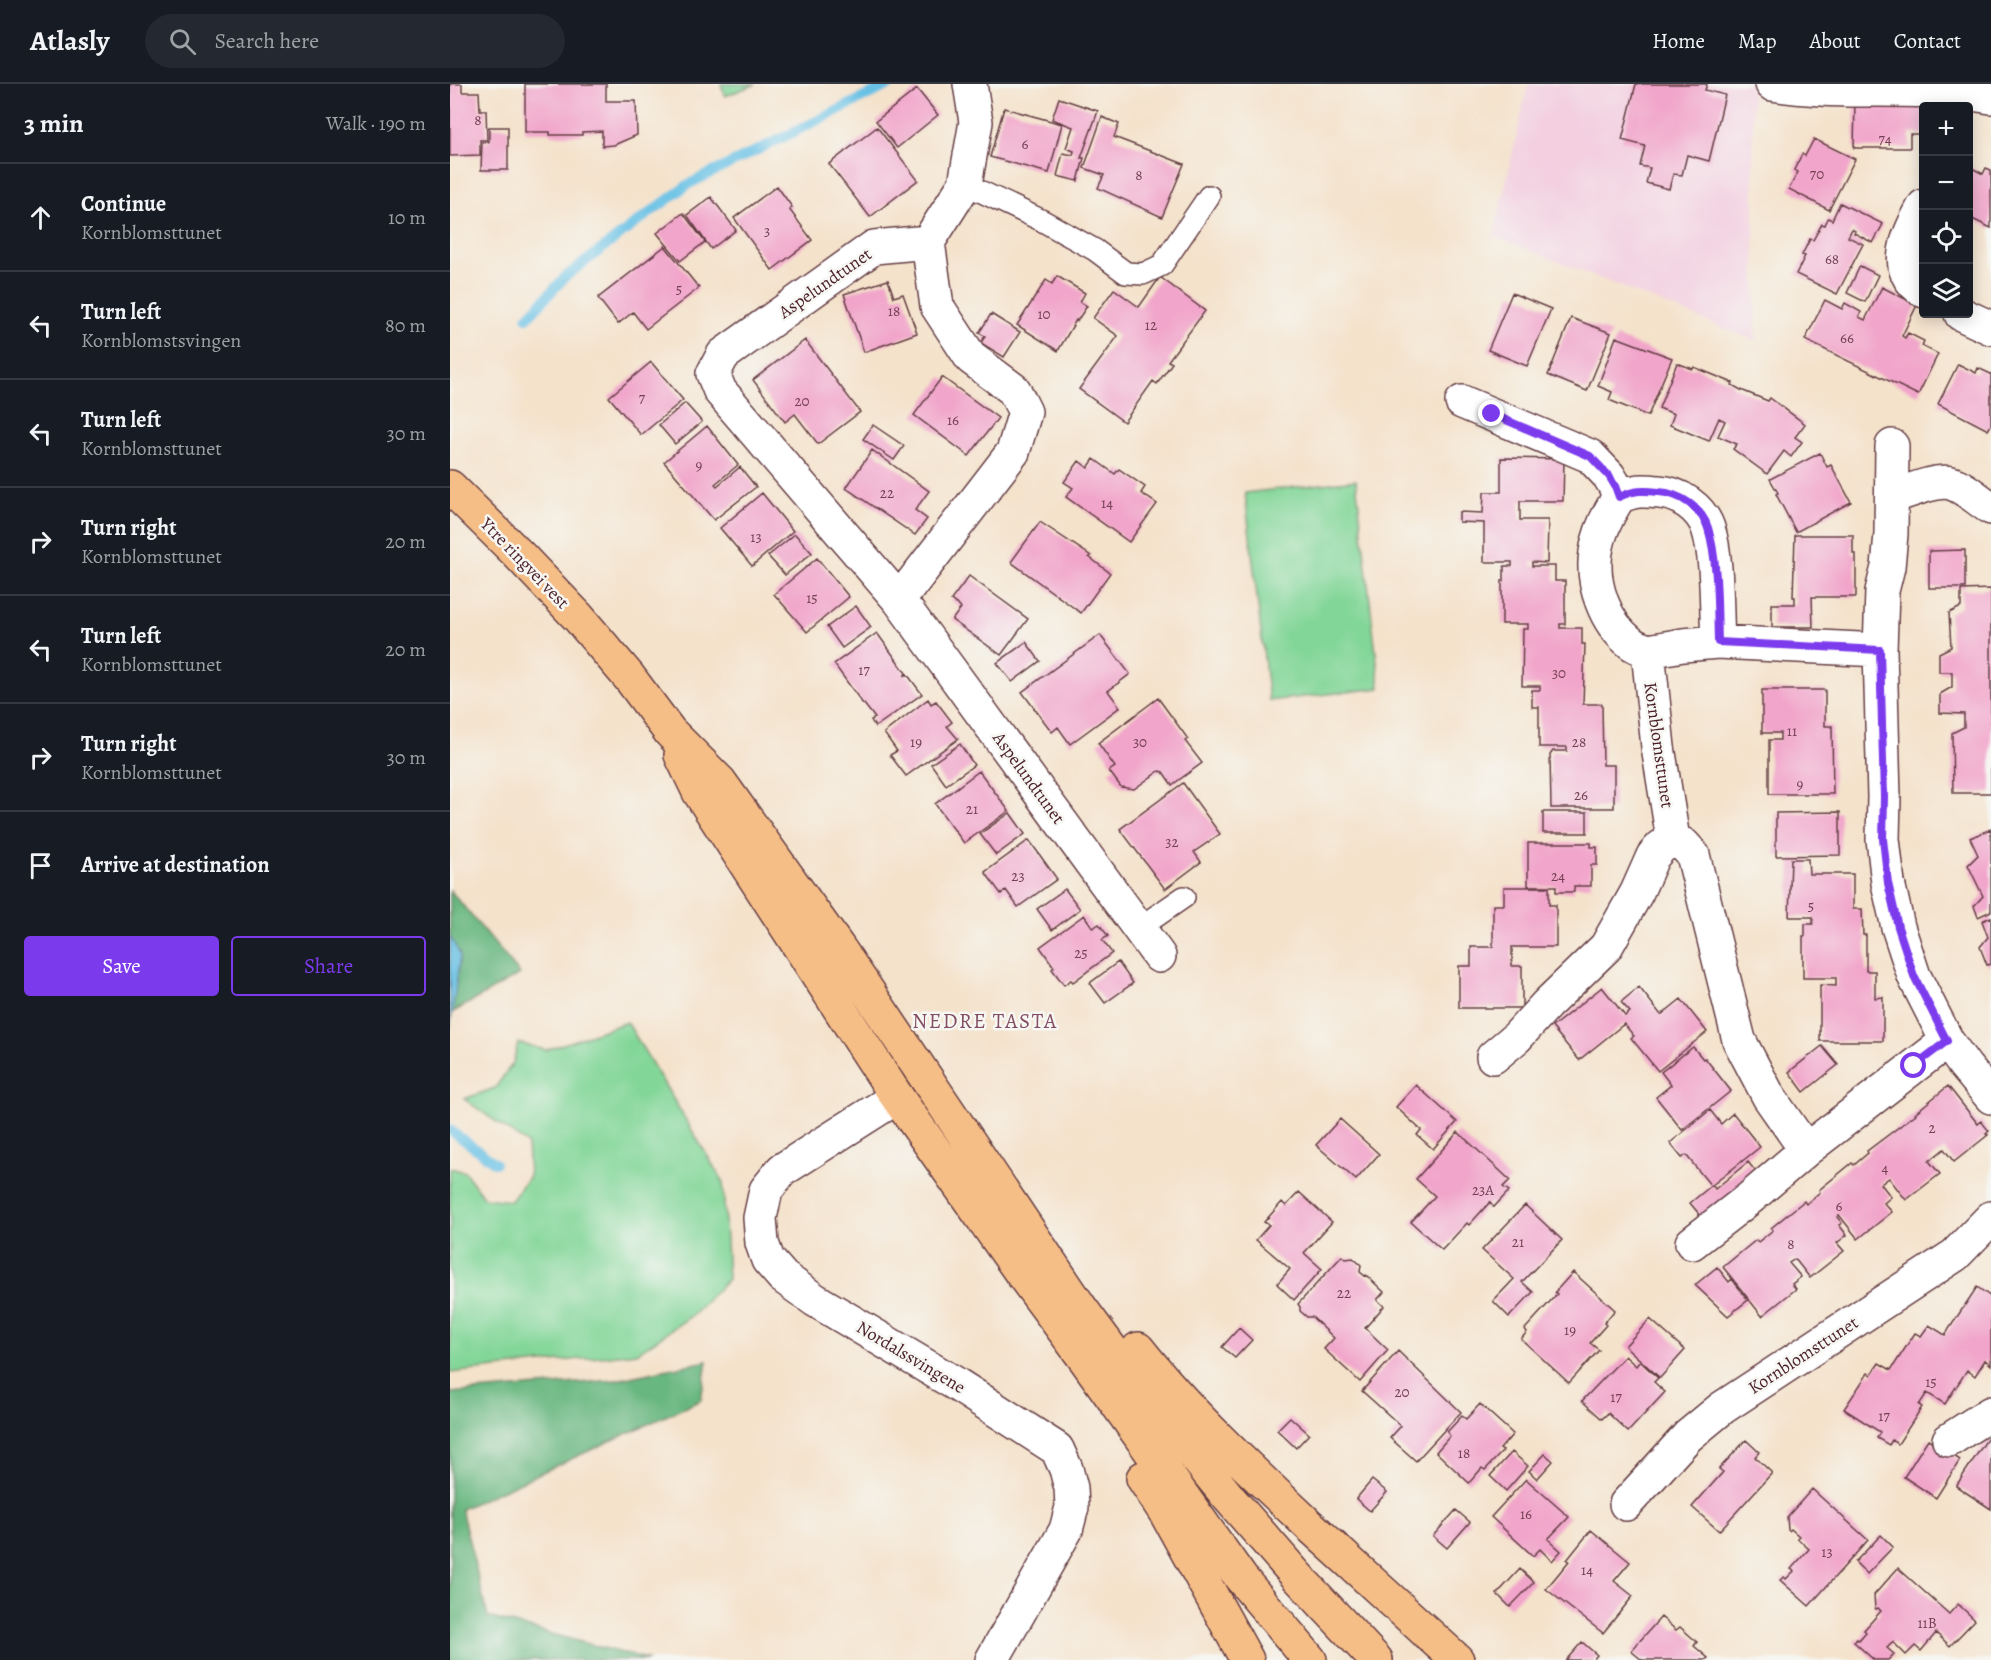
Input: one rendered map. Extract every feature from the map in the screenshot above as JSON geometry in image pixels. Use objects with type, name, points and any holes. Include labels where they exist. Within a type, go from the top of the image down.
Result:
[{"type":"highway","name":"Ytre ringvei vest","points":[[450,488],[524,561],[598,641],[670,732]]},
{"type":"highway","points":[[670,732],[699,792],[897,1097],[1241,1578],[1310,1660]]},
{"type":"highway","points":[[670,732],[720,782],[840,950],[1080,1307],[1142,1391],[1229,1498],[1297,1576],[1376,1660]]},
{"type":"highway","points":[[1057,1272],[1096,1297],[1161,1378],[1216,1438],[1457,1660]]},
{"type":"highway","points":[[1085,1359],[1095,1401],[1167,1515],[1247,1660]]},
{"type":"street","points":[[899,600],[1013,452],[1025,412],[1014,390],[971,358],[936,306],[928,242],[965,184],[976,122],[970,84]]},
{"type":"street","points":[[1772,84],[1820,87],[1917,87],[1991,97]]},
{"type":"street","points":[[1919,288],[1906,270],[1904,253],[1907,237],[1921,210]]},
{"type":"street","name":"Aspelundtunet","points":[[928,242],[874,248],[723,355],[713,374],[720,391],[899,600],[1159,956]]},
{"type":"street","points":[[1970,318],[1991,328]]},
{"type":"street","points":[[1462,402],[1590,456],[1609,476],[1619,497]]},
{"type":"street","points":[[1892,446],[1888,567],[1882,591],[1880,650],[1883,839],[1888,883],[1898,927],[1914,976],[1947,1041],[1991,1097]]},
{"type":"street","points":[[1892,497],[1940,483],[1950,483],[1991,508]]},
{"type":"street","points":[[1718,642],[1713,556],[1708,526],[1700,513],[1687,501],[1670,492],[1632,491],[1619,497],[1608,514],[1601,533],[1596,554],[1596,577],[1601,602],[1615,626],[1632,644],[1648,651],[1718,642],[1880,650]]},
{"type":"street","name":"Kornblomsttunet","points":[[1648,651],[1658,747],[1672,839]]},
{"type":"street","points":[[1493,1057],[1517,1037],[1547,1004],[1606,948],[1637,892],[1653,856],[1672,839],[1684,845],[1693,855],[1739,1040],[1769,1097],[1806,1150]]},
{"type":"street","points":[[1692,1243],[1806,1150],[1947,1041]]},
{"type":"street","name":"Nordalssvingene","points":[[897,1097],[782,1170],[766,1190],[760,1218],[762,1243],[768,1260],[783,1277],[815,1300],[956,1384],[1057,1449],[1071,1488],[1072,1507],[1066,1530],[992,1660]]},
{"type":"street","name":"Kornblomsttunet","points":[[1626,1504],[1688,1436],[1722,1408],[1955,1255],[1991,1218]]},
{"type":"street","points":[[1949,1440],[1991,1413]]},
{"type":"lane","points":[[965,184],[1043,221],[1095,250],[1126,273],[1143,274],[1162,265],[1209,196]]},
{"type":"lane","points":[[1139,928],[1184,897]]},
{"type":"shaded area","points":[[1528,84],[1752,84],[1756,341],[1494,236]]},
{"type":"green space","points":[[721,84],[756,84],[725,96]]},
{"type":"green space","points":[[1356,480],[1380,688],[1269,701],[1245,493]]},
{"type":"green space","points":[[450,890],[520,974],[450,1014]]},
{"type":"green space","points":[[627,1022],[723,1182],[728,1279],[694,1314],[637,1353],[450,1373],[450,1168],[465,1172],[484,1198],[511,1201],[529,1176],[527,1144],[464,1099],[495,1088],[513,1063],[518,1043],[546,1050]]},
{"type":"green space","points":[[707,1361],[701,1400],[461,1509],[488,1617],[649,1660],[450,1660],[450,1393],[616,1380]]},
{"type":"water","points":[[450,936],[460,955],[450,1030]]},
{"type":"building","points":[[450,84],[462,84],[462,92],[479,92],[480,110],[486,110],[487,140],[480,140],[480,155],[450,156]]},
{"type":"building","points":[[525,84],[606,84],[606,101],[636,101],[637,135],[614,145],[602,146],[602,131],[582,132],[582,135],[525,132]]},
{"type":"building","points":[[1636,84],[1707,84],[1705,90],[1725,95],[1709,161],[1687,155],[1682,175],[1673,174],[1669,189],[1646,183],[1650,168],[1640,166],[1645,146],[1622,140]]},
{"type":"building","points":[[917,89],[938,115],[897,148],[876,121]]},
{"type":"building","points":[[1059,98],[1098,111],[1081,158],[1084,158],[1078,181],[1057,176],[1063,153],[1073,155],[1074,151],[1066,148],[1073,127],[1052,119]]},
{"type":"building","points":[[1855,102],[1919,107],[1919,134],[1910,134],[1910,148],[1854,148]]},
{"type":"building","points":[[1004,108],[1062,124],[1049,173],[990,157]]},
{"type":"building","points":[[1102,117],[1119,124],[1114,137],[1184,164],[1162,217],[1098,188],[1104,175],[1084,168]]},
{"type":"building","points":[[489,127],[508,127],[508,170],[481,170],[482,142],[489,142]]},
{"type":"building","points":[[877,127],[918,180],[870,217],[829,164]]},
{"type":"building","points":[[1814,139],[1855,159],[1829,210],[1789,189],[1798,172],[1794,170],[1802,154],[1805,156]]},
{"type":"building","points":[[1986,168],[1991,170],[1991,228],[1973,219],[1973,169],[1983,174]]},
{"type":"building","points":[[777,186],[792,207],[789,209],[812,240],[772,270],[734,218]]},
{"type":"building","points":[[711,197],[736,230],[711,249],[687,215]]},
{"type":"building","points":[[1840,203],[1883,224],[1873,243],[1854,233],[1852,229],[1848,237],[1863,244],[1837,294],[1796,274],[1810,239],[1813,240],[1828,218],[1832,220]]},
{"type":"building","points":[[683,213],[705,242],[680,261],[657,233]]},
{"type":"building","points":[[665,246],[699,288],[646,329],[633,312],[618,324],[598,298]]},
{"type":"building","points":[[1860,266],[1878,275],[1865,302],[1847,293]]},
{"type":"building","points":[[1057,276],[1085,293],[1080,302],[1087,306],[1058,351],[1017,325],[1046,280],[1052,284]]},
{"type":"building","points":[[1160,277],[1205,311],[1168,361],[1172,363],[1157,384],[1153,381],[1124,422],[1079,389],[1118,336],[1093,318],[1114,289],[1139,307]]},
{"type":"building","points":[[888,280],[894,297],[903,294],[917,333],[864,352],[844,294]]},
{"type":"building","points":[[1882,287],[1917,305],[1902,336],[1905,338],[1908,333],[1924,341],[1922,346],[1938,354],[1918,395],[1805,340],[1825,300],[1842,309],[1845,303],[1861,312],[1859,317],[1865,320]]},
{"type":"building","points":[[1512,293],[1551,309],[1527,366],[1488,350]]},
{"type":"building","points":[[991,314],[1020,332],[1004,357],[981,343],[985,336],[979,333]]},
{"type":"building","points":[[1571,318],[1611,333],[1587,391],[1548,375]]},
{"type":"building","points":[[1616,337],[1672,358],[1648,416],[1609,400],[1612,392],[1598,386]]},
{"type":"building","points":[[805,340],[860,412],[818,444],[795,414],[785,422],[753,380]]},
{"type":"building","points":[[651,362],[683,400],[641,435],[609,397]]},
{"type":"building","points":[[1677,363],[1693,369],[1694,367],[1733,383],[1732,385],[1741,390],[1768,401],[1770,398],[1805,424],[1795,437],[1802,442],[1791,457],[1784,451],[1767,474],[1733,449],[1737,444],[1718,436],[1725,421],[1719,418],[1709,441],[1670,425],[1674,414],[1659,408]]},
{"type":"building","points":[[1958,364],[1976,373],[1978,368],[1991,374],[1991,425],[1988,430],[1938,404]]},
{"type":"building","points":[[942,377],[998,418],[969,456],[914,415]]},
{"type":"building","points":[[685,403],[702,422],[675,444],[659,425]]},
{"type":"building","points":[[873,425],[904,446],[894,460],[863,439]]},
{"type":"building","points":[[707,426],[738,465],[715,484],[717,486],[740,467],[756,487],[714,520],[664,462]]},
{"type":"building","points":[[872,450],[929,491],[915,510],[927,519],[915,535],[846,488]]},
{"type":"building","points":[[1820,453],[1827,467],[1831,465],[1851,502],[1796,532],[1770,479]]},
{"type":"building","points":[[1501,458],[1564,459],[1563,501],[1520,501],[1520,520],[1548,520],[1547,563],[1532,562],[1532,566],[1555,566],[1555,581],[1565,581],[1565,624],[1560,624],[1560,628],[1582,628],[1582,644],[1585,644],[1583,704],[1602,704],[1603,765],[1614,765],[1614,808],[1551,808],[1550,755],[1553,751],[1567,751],[1567,747],[1539,747],[1539,707],[1532,707],[1532,690],[1540,690],[1540,686],[1522,686],[1523,629],[1528,629],[1528,624],[1502,624],[1504,566],[1512,566],[1512,562],[1484,562],[1484,523],[1459,522],[1459,512],[1483,513],[1484,492],[1501,492]]},
{"type":"building","points":[[1094,459],[1115,474],[1119,469],[1145,487],[1141,493],[1157,504],[1129,542],[1066,497],[1073,488],[1064,482],[1079,461],[1088,468]]},
{"type":"building","points":[[762,493],[793,531],[752,566],[720,528]]},
{"type":"building","points":[[1040,522],[1091,556],[1089,557],[1110,573],[1081,613],[1011,562]]},
{"type":"building","points":[[795,534],[812,553],[785,575],[768,556]]},
{"type":"building","points":[[1795,535],[1853,535],[1853,554],[1856,554],[1856,597],[1812,597],[1813,627],[1772,627],[1772,604],[1795,604],[1795,597],[1793,597]]},
{"type":"building","points":[[1965,550],[1965,588],[1929,588],[1929,551]]},
{"type":"building","points":[[817,558],[849,597],[807,632],[774,594]]},
{"type":"building","points":[[969,576],[1028,619],[1001,655],[952,620],[961,608],[951,600]]},
{"type":"building","points":[[1991,589],[1991,793],[1953,793],[1952,733],[1964,727],[1964,714],[1940,713],[1940,694],[1952,687],[1952,672],[1939,672],[1939,653],[1951,647],[1949,613],[1961,607],[1961,590]]},
{"type":"building","points":[[856,606],[871,627],[842,648],[827,627]]},
{"type":"building","points":[[877,633],[906,673],[905,675],[907,674],[922,694],[875,727],[871,720],[875,718],[834,664]]},
{"type":"building","points":[[1100,635],[1130,674],[1108,691],[1120,707],[1070,744],[1058,727],[1052,732],[1022,692]]},
{"type":"building","points":[[1026,642],[1040,661],[1012,682],[997,663]]},
{"type":"building","points":[[1762,690],[1825,690],[1825,726],[1832,726],[1833,794],[1769,794],[1769,740],[1780,740],[1780,733],[1762,733]]},
{"type":"building","points":[[1158,698],[1188,739],[1185,741],[1202,763],[1172,785],[1163,772],[1159,771],[1134,789],[1121,787],[1109,771],[1115,767],[1098,743]]},
{"type":"building","points":[[928,699],[931,704],[936,701],[952,722],[947,726],[958,739],[906,776],[890,755],[897,751],[884,733]]},
{"type":"building","points":[[960,744],[974,765],[946,785],[931,764]]},
{"type":"building","points":[[979,771],[1009,811],[964,843],[935,804]]},
{"type":"building","points":[[1183,783],[1220,834],[1194,852],[1201,862],[1165,889],[1120,829]]},
{"type":"building","points":[[1543,812],[1587,812],[1587,833],[1543,833]]},
{"type":"building","points":[[1840,812],[1840,855],[1776,856],[1776,813]]},
{"type":"building","points":[[1010,813],[1025,834],[996,855],[980,834]]},
{"type":"building","points":[[1991,829],[1991,911],[1978,917],[1974,906],[1983,896],[1968,865],[1978,855],[1970,838]]},
{"type":"building","points":[[1029,840],[1057,879],[1018,907],[1006,890],[1001,894],[985,872]]},
{"type":"building","points":[[1528,843],[1591,843],[1591,847],[1597,847],[1597,865],[1591,865],[1591,886],[1574,886],[1574,892],[1556,892],[1556,886],[1528,886]]},
{"type":"building","points":[[1791,859],[1808,859],[1809,874],[1853,874],[1853,909],[1862,909],[1863,935],[1866,935],[1866,971],[1875,971],[1875,998],[1883,997],[1883,1041],[1820,1041],[1820,985],[1836,986],[1836,978],[1803,978],[1803,936],[1805,936],[1805,924],[1813,924],[1813,917],[1789,917]]},
{"type":"building","points":[[1504,887],[1549,887],[1549,905],[1556,905],[1556,947],[1512,947],[1512,966],[1522,966],[1522,1008],[1459,1008],[1459,966],[1471,966],[1471,947],[1493,947],[1493,905],[1504,905]]},
{"type":"building","points":[[1065,889],[1080,909],[1052,930],[1037,909]]},
{"type":"building","points":[[1084,915],[1093,928],[1099,924],[1108,936],[1102,940],[1112,953],[1073,982],[1071,980],[1064,985],[1040,947]]},
{"type":"building","points":[[1991,917],[1991,964],[1987,965],[1980,947],[1988,937],[1982,921]]},
{"type":"building","points":[[1118,962],[1133,983],[1105,1003],[1090,983]]},
{"type":"building","points":[[1602,987],[1625,1016],[1630,1012],[1621,1002],[1639,987],[1661,1015],[1681,999],[1707,1032],[1658,1071],[1631,1038],[1634,1036],[1624,1024],[1579,1060],[1552,1027]]},
{"type":"building","points":[[1822,1046],[1838,1065],[1804,1092],[1789,1072]]},
{"type":"building","points":[[1693,1047],[1703,1059],[1705,1058],[1731,1091],[1682,1130],[1656,1097],[1671,1085],[1661,1072]]},
{"type":"building","points":[[1416,1085],[1457,1122],[1433,1149],[1417,1135],[1421,1130],[1396,1107]]},
{"type":"building","points":[[1948,1086],[1978,1124],[1981,1121],[1989,1131],[1986,1134],[1988,1135],[1954,1162],[1944,1149],[1929,1161],[1940,1174],[1906,1200],[1889,1178],[1881,1184],[1891,1197],[1884,1203],[1892,1212],[1858,1239],[1839,1215],[1837,1217],[1842,1223],[1839,1225],[1847,1235],[1837,1243],[1844,1251],[1810,1278],[1795,1259],[1789,1263],[1801,1277],[1792,1284],[1796,1289],[1762,1316],[1723,1267],[1756,1240],[1758,1242],[1773,1230],[1771,1228],[1804,1201],[1806,1204],[1820,1192],[1819,1190],[1852,1163],[1854,1165],[1868,1153],[1867,1151],[1916,1114]]},
{"type":"building","points":[[1710,1110],[1721,1124],[1733,1113],[1760,1147],[1711,1186],[1686,1155],[1682,1158],[1670,1143]]},
{"type":"building","points":[[1340,1119],[1379,1154],[1356,1180],[1316,1145]]},
{"type":"building","points":[[1458,1132],[1510,1180],[1503,1187],[1509,1191],[1494,1207],[1490,1202],[1442,1250],[1411,1222],[1435,1196],[1416,1179]]},
{"type":"building","points":[[1748,1162],[1761,1178],[1705,1221],[1690,1203],[1712,1185],[1715,1189]]},
{"type":"building","points":[[1299,1192],[1332,1222],[1304,1253],[1322,1269],[1294,1300],[1277,1284],[1290,1269],[1256,1240],[1269,1225],[1264,1222],[1282,1202],[1286,1206]]},
{"type":"building","points":[[1525,1205],[1562,1240],[1522,1282],[1533,1292],[1509,1317],[1493,1301],[1514,1279],[1482,1250]]},
{"type":"building","points":[[1342,1256],[1346,1259],[1353,1258],[1361,1265],[1360,1272],[1384,1292],[1377,1300],[1384,1306],[1365,1328],[1388,1350],[1360,1382],[1324,1349],[1334,1338],[1312,1317],[1307,1317],[1300,1311],[1298,1304]]},
{"type":"building","points":[[1717,1267],[1729,1282],[1732,1279],[1748,1300],[1728,1316],[1695,1285]]},
{"type":"building","points":[[1573,1272],[1615,1310],[1604,1323],[1606,1325],[1590,1343],[1599,1350],[1569,1383],[1521,1339],[1527,1332],[1525,1329],[1557,1294],[1555,1292]]},
{"type":"building","points":[[1977,1287],[1991,1297],[1991,1365],[1985,1360],[1975,1376],[1967,1370],[1945,1404],[1927,1393],[1919,1405],[1922,1407],[1898,1444],[1892,1440],[1889,1445],[1877,1438],[1880,1432],[1844,1409],[1868,1373],[1871,1375],[1879,1363],[1891,1370],[1915,1333],[1921,1336],[1929,1325],[1945,1335]]},
{"type":"building","points":[[1650,1319],[1685,1350],[1660,1378],[1625,1346]]},
{"type":"building","points":[[1239,1328],[1252,1340],[1235,1358],[1222,1347]]},
{"type":"building","points":[[1398,1351],[1461,1412],[1416,1461],[1390,1438],[1401,1426],[1362,1391]]},
{"type":"building","points":[[1625,1356],[1636,1366],[1640,1361],[1658,1378],[1654,1382],[1665,1392],[1628,1432],[1608,1413],[1602,1419],[1582,1401]]},
{"type":"building","points":[[1480,1404],[1513,1434],[1500,1449],[1503,1451],[1485,1470],[1482,1468],[1469,1483],[1436,1452],[1450,1436],[1447,1432],[1462,1416],[1466,1419]]},
{"type":"building","points":[[1290,1417],[1309,1434],[1296,1448],[1277,1430]]},
{"type":"building","points":[[1991,1433],[1991,1509],[1956,1486]]},
{"type":"building","points":[[1928,1439],[1960,1460],[1936,1498],[1904,1477]]},
{"type":"building","points":[[1746,1440],[1759,1452],[1755,1457],[1772,1473],[1719,1531],[1692,1507],[1723,1472],[1719,1469]]},
{"type":"building","points":[[1512,1452],[1528,1466],[1506,1491],[1490,1476]]},
{"type":"building","points":[[1545,1454],[1553,1461],[1537,1479],[1529,1471]]},
{"type":"building","points":[[1526,1479],[1569,1517],[1548,1539],[1561,1551],[1552,1561],[1540,1549],[1533,1556],[1491,1517]]},
{"type":"building","points":[[1372,1480],[1387,1492],[1370,1511],[1356,1499]]},
{"type":"building","points":[[1812,1489],[1868,1540],[1809,1606],[1780,1580],[1784,1577],[1786,1579],[1794,1571],[1791,1569],[1809,1549],[1797,1538],[1799,1536],[1791,1529],[1788,1530],[1787,1517]]},
{"type":"building","points":[[1456,1510],[1470,1522],[1447,1548],[1433,1536]]},
{"type":"building","points":[[1591,1530],[1630,1562],[1614,1581],[1633,1596],[1603,1633],[1546,1589]]},
{"type":"building","points":[[1881,1535],[1893,1547],[1867,1574],[1855,1562]]},
{"type":"building","points":[[1898,1568],[1949,1614],[1958,1604],[1975,1620],[1950,1646],[1936,1633],[1921,1651],[1915,1646],[1906,1655],[1893,1642],[1887,1648],[1894,1654],[1888,1660],[1874,1660],[1854,1642],[1866,1632],[1864,1630],[1881,1611],[1875,1608],[1874,1595]]},
{"type":"building","points":[[1520,1569],[1534,1582],[1510,1607],[1497,1594]]},
{"type":"building","points":[[1661,1617],[1676,1630],[1680,1627],[1697,1642],[1694,1646],[1708,1658],[1705,1660],[1642,1660],[1631,1651]]},
{"type":"building","points":[[1582,1642],[1597,1655],[1593,1660],[1566,1660]]},
{"type":"waterway","points":[[527,318],[565,277],[689,184],[891,84]]},
{"type":"waterway","points":[[450,1130],[495,1163]]},
{"type":"district","name":"NEDRE TASTA","points":[[985,1021]]},
{"type":"route","points":[[1492,414],[1590,456],[1609,476],[1619,497],[1632,491],[1670,492],[1687,501],[1700,513],[1708,526],[1713,556],[1718,642],[1880,650],[1883,839],[1888,883],[1898,927],[1914,976],[1947,1041],[1914,1066]]}]
